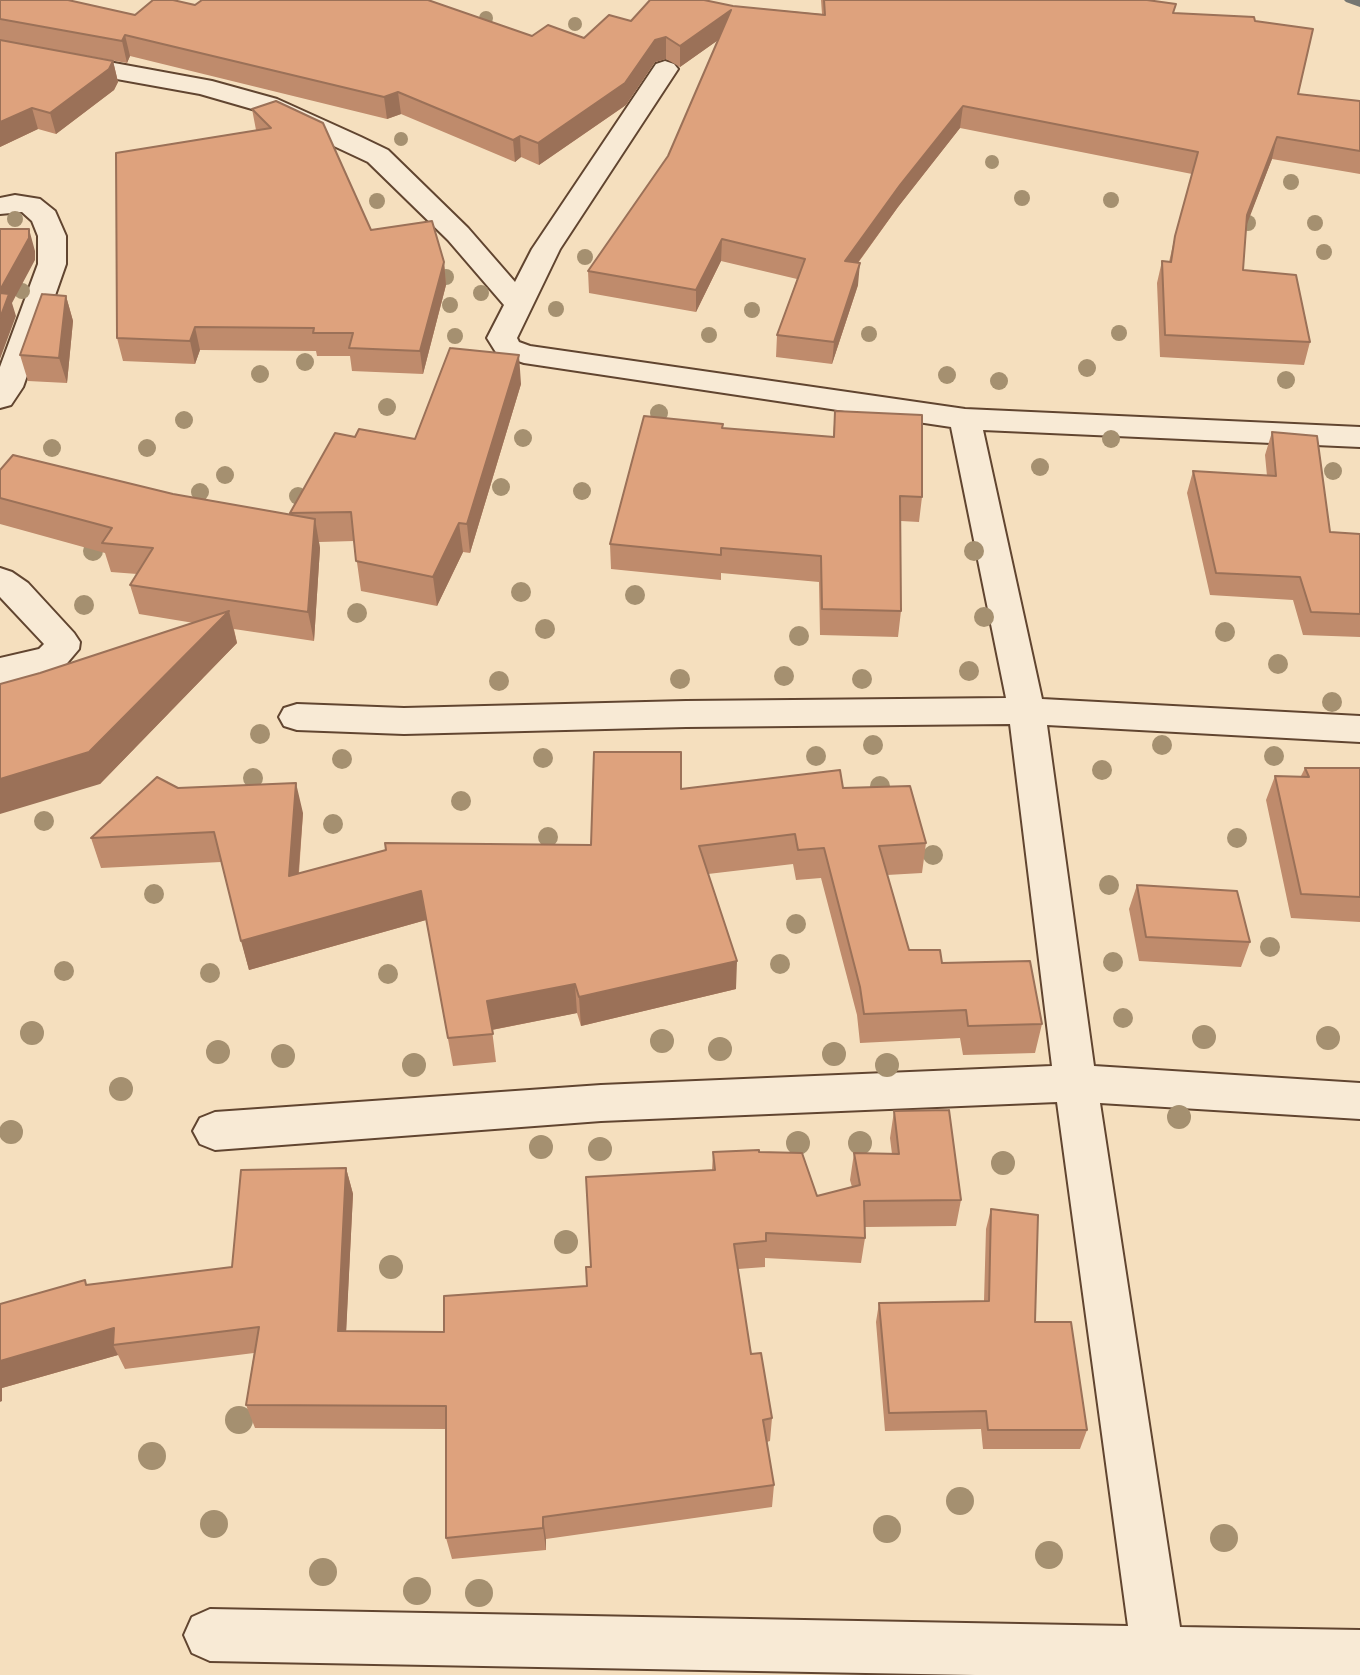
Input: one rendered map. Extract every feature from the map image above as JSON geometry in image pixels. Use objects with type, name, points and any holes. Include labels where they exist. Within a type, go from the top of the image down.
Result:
[{"type":"street","points":[[0,50],[203,87],[268,105],[378,156],[449,225],[520,304]]},
{"type":"street","points":[[665,69],[553,238],[502,338],[508,348],[524,354],[965,419],[1360,437]]},
{"type":"street","points":[[0,206],[15,203],[30,205],[45,217],[52,236],[52,264],[8,387],[0,398]]},
{"type":"street","points":[[965,419],[1027,711],[1075,1083],[1159,1664]]},
{"type":"street","points":[[0,580],[16,591],[62,642],[61,649],[50,659],[0,671]]},
{"type":"street","points":[[297,717],[404,721],[686,714],[1027,711],[1360,729]]},
{"type":"street","points":[[215,1131],[601,1103],[1075,1083],[1360,1101]]},
{"type":"street","points":[[210,1635],[1159,1664],[1360,1656]]},
{"type":"building","points":[[0,0],[68,0],[135,15],[153,0],[173,0],[195,5],[202,0],[428,0],[532,36],[548,25],[584,38],[609,15],[631,21],[650,0],[704,0],[733,6],[825,15],[824,0],[1147,0],[1176,4],[1173,13],[1254,17],[1255,21],[1313,29],[1298,94],[1360,101],[1360,151],[1277,137],[1247,215],[1243,270],[1296,275],[1310,342],[1165,335],[1162,261],[1171,262],[1175,236],[1198,152],[963,106],[900,185],[845,261],[860,263],[834,342],[777,335],[805,259],[722,239],[696,290],[588,271],[668,156],[731,10],[680,46],[666,37],[655,40],[625,83],[538,143],[520,136],[513,140],[398,92],[384,97],[125,35],[122,41],[0,19]]},
{"type":"building","points":[[0,40],[113,61],[109,69],[50,113],[32,108],[0,122]]},
{"type":"building","points":[[276,101],[323,123],[371,230],[432,221],[444,262],[420,351],[349,348],[353,333],[313,333],[314,328],[195,327],[190,341],[117,338],[116,153],[271,128],[252,109]]},
{"type":"building","points":[[0,229],[29,229],[29,238],[0,290]]},
{"type":"building","points":[[0,293],[9,294],[0,318]]},
{"type":"building","points":[[42,294],[66,296],[59,358],[20,355]]},
{"type":"building","points":[[450,348],[519,355],[467,524],[459,523],[433,577],[356,561],[351,512],[290,513],[335,433],[355,437],[359,429],[415,439]]},
{"type":"building","points":[[835,411],[922,415],[922,497],[900,496],[901,611],[822,609],[821,556],[721,548],[721,555],[610,544],[644,416],[723,424],[722,428],[834,437]]},
{"type":"building","points":[[1272,432],[1317,436],[1330,532],[1360,534],[1360,614],[1311,612],[1300,577],[1216,573],[1193,471],[1276,476]]},
{"type":"building","points":[[13,455],[173,494],[315,519],[308,612],[130,585],[153,548],[102,543],[112,528],[0,498],[0,470]]},
{"type":"building","points":[[229,611],[89,752],[0,779],[0,684]]},
{"type":"building","points":[[594,752],[681,752],[681,789],[840,770],[843,788],[910,786],[926,843],[879,846],[909,950],[940,950],[942,963],[1030,961],[1042,1024],[968,1026],[966,1010],[864,1014],[860,987],[824,848],[798,850],[795,834],[699,846],[737,961],[579,997],[575,984],[487,1001],[493,1034],[448,1038],[421,891],[241,941],[214,832],[91,838],[157,777],[178,788],[296,783],[289,876],[386,850],[385,843],[591,845]]},
{"type":"building","points":[[1305,768],[1360,768],[1360,897],[1301,894],[1275,776],[1309,777]]},
{"type":"building","points":[[1137,885],[1237,891],[1250,942],[1146,937]]},
{"type":"building","points":[[949,1110],[961,1200],[864,1201],[865,1238],[766,1233],[766,1241],[734,1244],[751,1354],[761,1353],[772,1418],[763,1420],[774,1485],[543,1517],[543,1528],[446,1538],[446,1406],[246,1405],[259,1327],[113,1345],[114,1328],[0,1361],[0,1304],[85,1280],[86,1285],[232,1267],[241,1170],[346,1168],[338,1331],[444,1332],[444,1296],[587,1286],[586,1267],[591,1267],[586,1177],[715,1170],[713,1152],[759,1150],[802,1153],[817,1196],[860,1185],[854,1153],[899,1154],[894,1111]]},
{"type":"building","points":[[991,1209],[1038,1215],[1035,1322],[1071,1322],[1087,1430],[988,1430],[986,1411],[889,1413],[879,1303],[989,1301]]},
{"type":"waterway","points":[[1350,0],[1360,4]]}]
